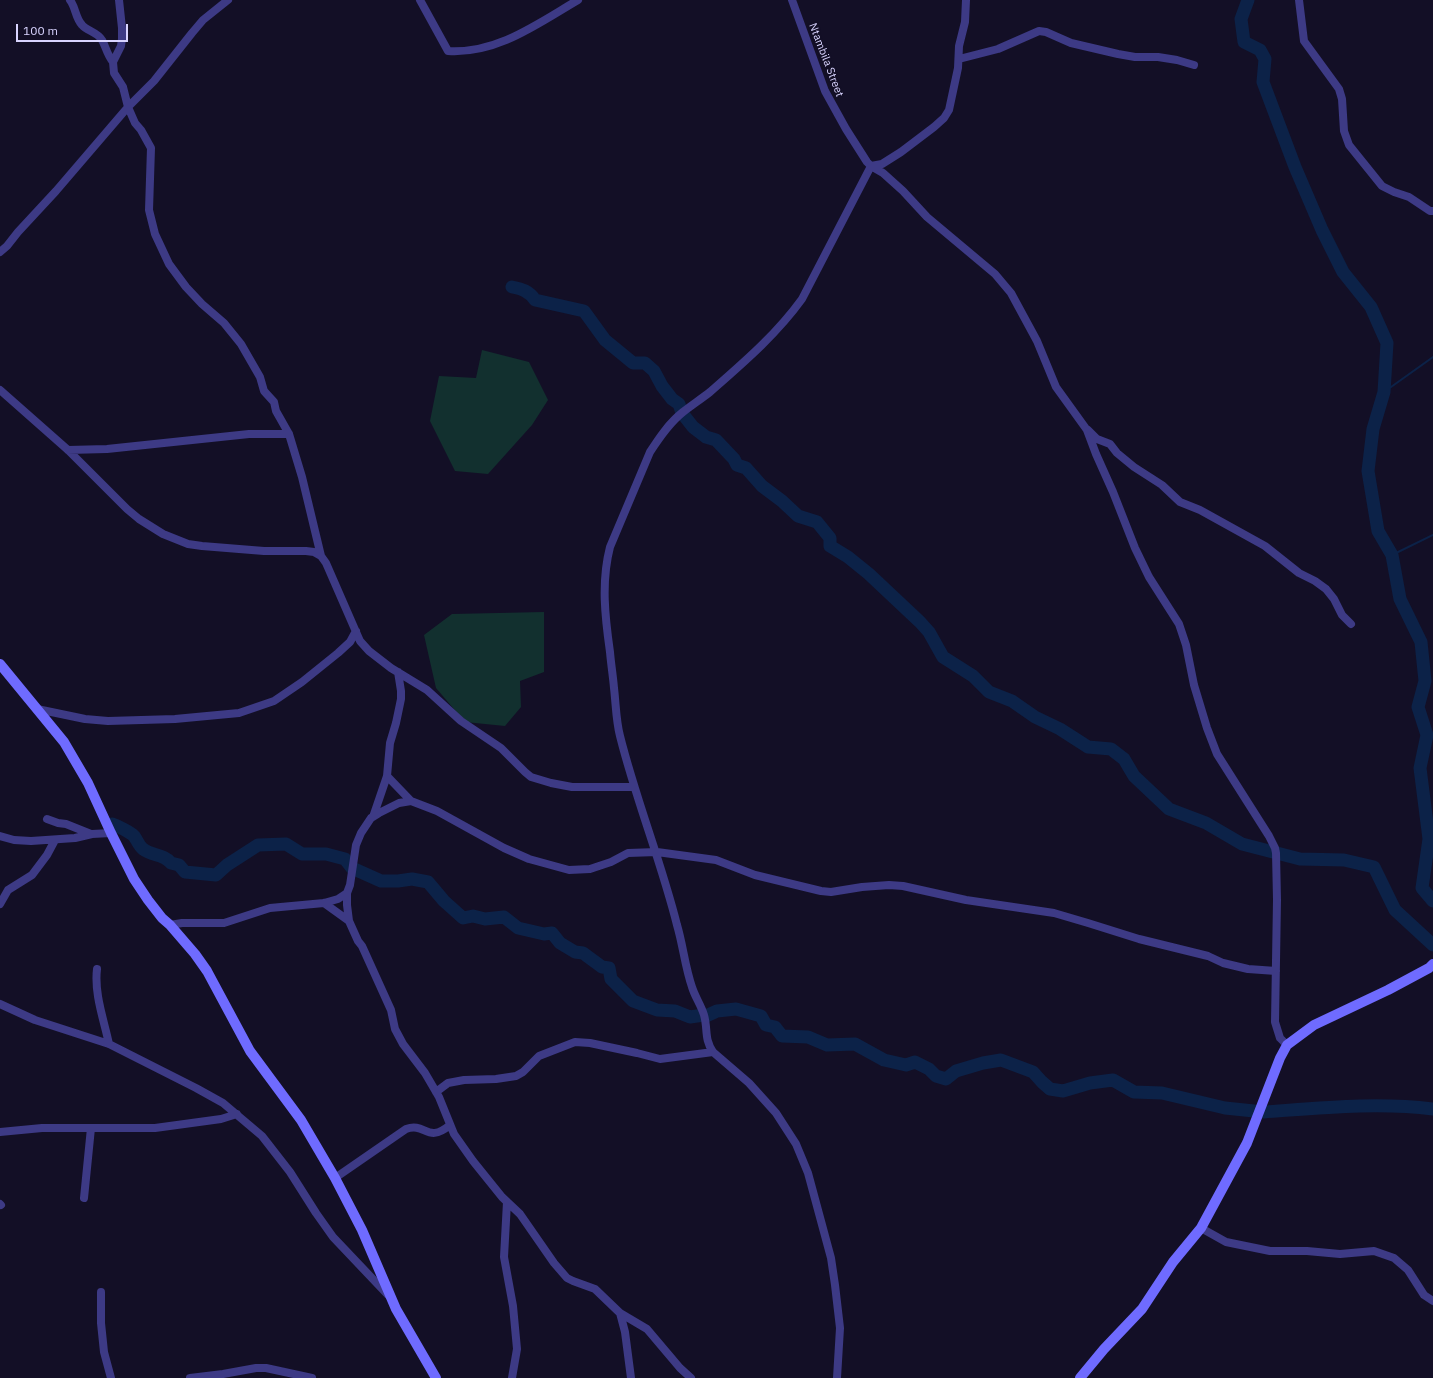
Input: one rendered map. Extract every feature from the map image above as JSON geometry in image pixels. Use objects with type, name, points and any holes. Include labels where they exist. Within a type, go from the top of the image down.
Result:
[{"type":"street","points":[[70,0],[75,7],[75,15],[81,25],[98,35],[102,40],[108,56],[113,62]]},
{"type":"street","points":[[119,0],[122,28],[121,46],[113,62],[114,73],[123,87],[128,107],[135,123],[141,130],[151,148],[149,210],[161,249],[169,264],[186,287],[202,304],[224,323],[241,344],[260,377],[264,391],[274,402],[276,411],[289,434],[302,477],[321,556],[326,563],[360,641],[370,652],[398,672],[418,683],[441,701],[461,721],[501,748],[531,777],[572,787],[634,787]]},
{"type":"street","points":[[0,252],[56,191],[128,107],[154,81],[203,20],[228,0]]},
{"type":"street","points":[[420,0],[448,51],[457,52],[487,47],[504,42],[528,30],[578,0]]},
{"type":"street","name":"Ntambila Street","points":[[792,0],[825,91],[846,128],[871,166]]},
{"type":"street","points":[[871,166],[882,164],[901,152],[944,118],[949,110],[959,46],[965,22],[966,0]]},
{"type":"street","points":[[1299,0],[1304,41],[1339,90],[1342,99],[1344,131],[1349,145],[1382,186],[1409,197],[1433,212]]},
{"type":"street","points":[[958,59],[998,49],[1039,31],[1046,32],[1071,43],[1118,54],[1135,57],[1158,57],[1194,65]]},
{"type":"street","points":[[871,166],[883,172],[903,190],[927,217],[1003,282],[1021,310],[1034,335],[1056,387],[1063,399],[1087,430],[1097,439],[1110,444],[1117,453],[1162,485],[1180,502],[1200,510],[1265,546],[1299,573],[1315,580],[1326,589],[1334,599],[1342,615],[1351,624]]},
{"type":"street","points":[[837,1378],[840,1328],[835,1285],[831,1258],[808,1173],[796,1144],[776,1113],[749,1083],[713,1052],[709,1046],[704,1015],[692,987],[677,924],[657,852],[634,787],[617,718],[605,612],[604,583],[606,563],[610,547],[650,452],[657,441],[670,424],[682,413],[701,399],[767,341],[802,299],[871,166]]},
{"type":"street","points":[[0,390],[68,450],[139,519],[176,540],[202,546],[264,551],[306,551],[314,552],[321,556]]},
{"type":"street","points":[[1087,430],[1135,548],[1149,577],[1179,624],[1186,646],[1194,685],[1207,728],[1217,754],[1275,848],[1277,900],[1275,1022],[1280,1038],[1287,1045]]},
{"type":"street","points":[[68,450],[107,449],[249,434],[289,434]]},
{"type":"street","points":[[37,709],[85,719],[108,721],[175,719],[239,714],[274,701],[302,682],[350,642],[356,631]]},
{"type":"street","points":[[0,664],[64,742],[88,783],[111,834],[134,879],[162,918],[195,954],[207,971],[250,1051],[301,1120],[335,1178],[362,1230],[396,1310],[436,1378]]},
{"type":"street","points":[[398,672],[401,699],[390,743],[387,776],[373,817],[361,833],[356,845],[350,885],[347,893],[349,921],[392,1010],[395,1028],[403,1044],[425,1073],[436,1092],[459,1142],[473,1161],[507,1202],[520,1214],[554,1263],[567,1278],[595,1289],[620,1313],[647,1329],[680,1368],[691,1378]]},
{"type":"street","points":[[387,776],[411,801],[437,811],[504,848],[529,859],[569,870],[590,869],[611,862],[628,853],[657,852],[716,860],[755,875],[822,891],[831,892],[862,887],[889,885],[904,886],[966,900],[1054,913],[1139,939],[1208,956],[1223,963],[1248,969],[1276,971]]},
{"type":"street","points":[[373,817],[399,803],[411,801]]},
{"type":"street","points":[[47,819],[66,824],[92,834]]},
{"type":"street","points":[[0,836],[14,840],[31,841],[74,838],[92,834],[111,834]]},
{"type":"street","points":[[0,904],[8,890],[32,875],[47,855],[55,840]]},
{"type":"street","points":[[170,925],[182,923],[224,923],[270,908],[324,904],[338,899],[347,893]]},
{"type":"street","points":[[324,904],[349,921]]},
{"type":"street","points":[[1080,1378],[1104,1349],[1142,1310],[1173,1262],[1201,1228],[1247,1143],[1280,1058],[1287,1045],[1314,1025],[1388,990],[1429,968],[1433,964]]},
{"type":"street","points":[[97,969],[96,977],[98,994],[109,1044]]},
{"type":"street","points":[[0,1004],[35,1020],[109,1044],[223,1103],[262,1136],[290,1172],[333,1237],[391,1298]]},
{"type":"street","points":[[436,1092],[448,1083],[464,1080],[496,1079],[516,1076],[523,1072],[539,1056],[575,1042],[597,1044],[660,1059],[713,1052]]},
{"type":"street","points":[[0,1132],[42,1128],[156,1128],[221,1119],[237,1114]]},
{"type":"street","points":[[335,1178],[406,1129],[412,1127],[435,1134],[442,1132],[450,1125]]},
{"type":"street","points":[[84,1198],[91,1128]]},
{"type":"street","points":[[507,1202],[504,1257],[515,1316],[517,1349],[512,1378]]},
{"type":"street","points":[[1201,1228],[1226,1242],[1247,1245],[1270,1251],[1307,1251],[1340,1254],[1374,1251],[1394,1258],[1399,1262],[1408,1270],[1424,1295],[1433,1301]]},
{"type":"street","points":[[102,1292],[101,1323],[104,1352],[111,1378]]},
{"type":"street","points":[[620,1313],[625,1332],[631,1378]]},
{"type":"street","points":[[190,1378],[256,1368],[266,1368],[312,1378]]},
{"type":"green space","points":[[482,350],[529,362],[548,400],[532,425],[488,474],[455,471],[430,421],[439,376],[476,378]]},
{"type":"green space","points":[[544,612],[544,672],[520,681],[521,707],[505,726],[465,722],[436,688],[424,635],[452,614]]},
{"type":"waterway","points":[[1248,0],[1241,19],[1244,42],[1260,50],[1265,59],[1263,82],[1295,167],[1322,230],[1343,272],[1371,307],[1387,343],[1384,392],[1373,429],[1368,471],[1378,531],[1392,555],[1400,599],[1421,642],[1425,681],[1418,707],[1427,735],[1420,768],[1429,839],[1422,888],[1433,901]]},
{"type":"waterway","points":[[512,287],[525,291],[535,300],[584,311],[605,340],[633,363],[645,363],[654,371],[662,386],[672,399],[679,404],[682,413],[693,427],[706,437],[716,440],[734,459],[737,465],[746,468],[762,486],[782,501],[798,516],[817,522],[830,538],[830,546],[848,557],[869,574],[929,632],[943,657],[973,676],[989,692],[1012,701],[1035,717],[1060,729],[1088,747],[1111,749],[1124,759],[1134,776],[1169,809],[1206,823],[1242,844],[1300,859],[1344,860],[1374,867],[1395,910],[1433,945]]},
{"type":"waterway","points":[[1384,392],[1433,357]]},
{"type":"waterway","points":[[1392,555],[1433,535]]},
{"type":"waterway","points":[[112,824],[132,834],[139,845],[146,851],[161,856],[171,863],[179,865],[185,872],[216,875],[227,865],[258,845],[286,844],[302,854],[326,854],[345,859],[352,868],[381,881],[412,879],[428,882],[444,901],[463,918],[473,916],[485,919],[504,917],[518,928],[544,934],[552,933],[560,943],[575,952],[583,953],[602,967],[609,968],[611,979],[633,1001],[657,1010],[675,1011],[690,1017],[706,1016],[717,1011],[736,1009],[761,1016],[766,1025],[775,1027],[782,1036],[808,1037],[827,1045],[855,1044],[884,1060],[906,1065],[915,1062],[929,1069],[936,1076],[946,1079],[956,1071],[983,1063],[1001,1060],[1033,1072],[1050,1089],[1063,1091],[1090,1083],[1113,1080],[1134,1092],[1162,1093],[1225,1108],[1254,1111]]},
{"type":"waterway","points":[[1264,1112],[1327,1107],[1370,1106],[1433,1109]]}]
